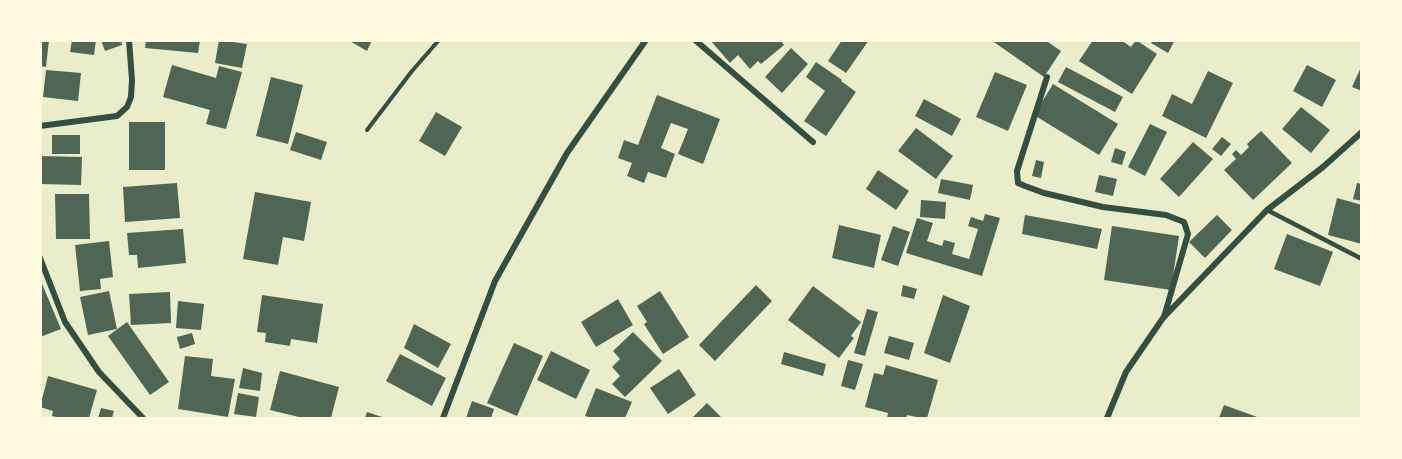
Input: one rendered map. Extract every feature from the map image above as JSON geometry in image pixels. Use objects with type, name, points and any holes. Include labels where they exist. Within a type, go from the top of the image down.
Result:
[{"type":"street","points":[[40,126],[117,116],[127,107],[131,98],[132,80],[129,40]]},
{"type":"street","points":[[442,418],[495,281],[567,153],[646,40]]},
{"type":"street","points":[[695,40],[813,142]]},
{"type":"street","points":[[1047,77],[1017,171],[1018,183],[1044,193],[1073,200],[1103,207],[1166,215],[1184,222],[1188,234],[1163,318]]},
{"type":"street","points":[[1107,418],[1126,372],[1163,318],[1267,210],[1323,167],[1362,132]]},
{"type":"street","points":[[40,258],[65,322],[99,372],[143,418]]},
{"type":"lane","points":[[1267,210],[1362,259]]},
{"type":"path","points":[[367,130],[439,40]]},
{"type":"building","points":[[40,40],[49,40],[46,67],[40,66]]},
{"type":"building","points":[[72,40],[96,40],[94,55],[70,52]]},
{"type":"building","points":[[101,40],[121,40],[122,45],[105,51]]},
{"type":"building","points":[[146,40],[200,40],[198,53],[145,48]]},
{"type":"building","points":[[219,40],[247,44],[242,68],[215,63]]},
{"type":"building","points":[[348,40],[372,40],[367,51]]},
{"type":"building","points":[[710,40],[780,40],[784,45],[761,64],[758,61],[750,69],[738,55],[730,63]]},
{"type":"building","points":[[842,40],[869,40],[846,73],[828,61]]},
{"type":"building","points":[[991,40],[1045,40],[1061,51],[1044,77]]},
{"type":"building","points":[[1093,40],[1121,40],[1131,47],[1136,40],[1157,54],[1132,94],[1079,61]]},
{"type":"building","points":[[1153,40],[1175,40],[1168,53],[1151,43]]},
{"type":"building","points":[[791,48],[808,64],[782,93],[765,77]]},
{"type":"building","points":[[816,62],[856,92],[826,136],[804,121],[825,91],[806,77]]},
{"type":"building","points":[[172,65],[216,78],[219,66],[242,72],[226,129],[206,124],[210,110],[163,97]]},
{"type":"building","points":[[1307,65],[1336,80],[1322,107],[1293,91]]},
{"type":"building","points":[[1362,65],[1362,91],[1352,87]]},
{"type":"building","points":[[1066,67],[1123,97],[1115,112],[1058,82]]},
{"type":"building","points":[[46,70],[81,73],[78,101],[43,97]]},
{"type":"building","points":[[1208,71],[1233,83],[1206,138],[1162,116],[1172,94],[1192,104]]},
{"type":"building","points":[[995,72],[1027,85],[1008,131],[976,117]]},
{"type":"building","points":[[271,77],[303,85],[288,144],[256,136]]},
{"type":"building","points":[[1053,84],[1118,124],[1099,155],[1034,115]]},
{"type":"building","points":[[657,95],[720,119],[703,164],[678,154],[688,129],[671,123],[661,148],[675,154],[666,178],[648,172],[644,183],[627,176],[632,163],[618,158],[624,140],[638,145]]},
{"type":"building","points":[[924,99],[961,119],[952,136],[915,116]]},
{"type":"building","points":[[1301,107],[1330,130],[1311,153],[1282,129]]},
{"type":"building","points":[[436,112],[462,127],[445,156],[419,141]]},
{"type":"building","points":[[129,122],[165,122],[165,170],[129,170]]},
{"type":"building","points":[[1150,124],[1167,132],[1145,176],[1128,167]]},
{"type":"building","points":[[916,128],[953,156],[936,179],[898,151]]},
{"type":"building","points":[[1261,131],[1292,163],[1253,200],[1224,170],[1236,159],[1232,154],[1236,150],[1241,155],[1249,147],[1247,144]]},
{"type":"building","points":[[296,132],[327,142],[321,160],[290,150]]},
{"type":"building","points":[[52,135],[80,135],[80,154],[52,154]]},
{"type":"building","points":[[1222,137],[1231,144],[1221,156],[1212,149]]},
{"type":"building","points":[[1193,142],[1213,159],[1179,197],[1160,179]]},
{"type":"building","points":[[1115,148],[1126,152],[1122,165],[1111,162]]},
{"type":"building","points":[[40,156],[82,157],[81,185],[40,184]]},
{"type":"building","points":[[1036,160],[1044,162],[1041,178],[1032,176]]},
{"type":"building","points":[[878,170],[909,191],[896,210],[866,189]]},
{"type":"building","points":[[1099,175],[1117,179],[1113,196],[1095,192]]},
{"type":"building","points":[[941,179],[973,185],[970,200],[938,193]]},
{"type":"building","points":[[177,183],[180,218],[125,222],[123,187]]},
{"type":"building","points":[[1357,183],[1362,184],[1362,201],[1353,199]]},
{"type":"building","points":[[255,192],[311,202],[304,241],[283,237],[278,265],[243,259]]},
{"type":"building","points":[[55,194],[89,194],[90,239],[56,239]]},
{"type":"building","points":[[1337,198],[1362,205],[1362,244],[1328,235]]},
{"type":"building","points":[[921,200],[946,202],[945,219],[920,217]]},
{"type":"building","points":[[985,214],[1000,218],[982,276],[906,253],[917,218],[933,223],[927,241],[942,246],[944,240],[955,243],[952,254],[969,259],[978,229],[968,226],[971,217],[983,221]]},
{"type":"building","points":[[1025,215],[1102,229],[1097,249],[1022,234]]},
{"type":"building","points":[[1217,215],[1232,230],[1205,258],[1189,242]]},
{"type":"building","points":[[839,225],[881,235],[874,268],[832,258]]},
{"type":"building","points":[[893,226],[910,232],[898,266],[881,260]]},
{"type":"building","points":[[1112,226],[1179,236],[1171,290],[1104,280]]},
{"type":"building","points":[[183,229],[186,263],[138,268],[137,255],[129,255],[127,233]]},
{"type":"building","points":[[1287,234],[1333,252],[1320,286],[1274,269]]},
{"type":"building","points":[[109,241],[113,277],[100,279],[101,289],[80,291],[75,245]]},
{"type":"building","points":[[40,279],[61,329],[40,337]]},
{"type":"building","points":[[756,285],[772,301],[715,361],[699,345]]},
{"type":"building","points":[[903,285],[917,289],[914,299],[901,296]]},
{"type":"building","points":[[813,286],[861,322],[851,336],[854,338],[839,358],[788,320]]},
{"type":"building","points":[[109,291],[117,329],[88,335],[80,297]]},
{"type":"building","points":[[660,291],[689,337],[663,354],[644,324],[647,322],[637,306]]},
{"type":"building","points":[[170,292],[171,323],[131,325],[129,294]]},
{"type":"building","points":[[262,295],[323,304],[317,343],[291,339],[290,346],[265,342],[266,333],[257,332]]},
{"type":"building","points":[[943,295],[970,306],[950,363],[924,353]]},
{"type":"building","points":[[618,299],[633,325],[596,347],[581,322]]},
{"type":"building","points":[[178,301],[204,304],[201,330],[176,328]]},
{"type":"building","points":[[867,309],[878,312],[865,356],[854,353]]},
{"type":"building","points":[[127,322],[169,382],[150,395],[108,336]]},
{"type":"building","points":[[414,324],[451,344],[438,368],[404,348]]},
{"type":"building","points":[[633,332],[662,361],[625,397],[612,384],[620,376],[612,367],[620,359],[613,351]]},
{"type":"building","points":[[192,333],[195,344],[180,349],[177,337]]},
{"type":"building","points":[[889,336],[914,343],[909,360],[884,353]]},
{"type":"building","points":[[514,343],[543,356],[517,416],[487,403]]},
{"type":"building","points":[[551,351],[590,370],[576,399],[537,380]]},
{"type":"building","points":[[784,352],[826,364],[823,376],[781,364]]},
{"type":"building","points":[[400,354],[446,378],[432,406],[386,381]]},
{"type":"building","points":[[185,356],[213,359],[211,376],[235,379],[228,417],[178,409]]},
{"type":"building","points":[[848,360],[863,364],[855,390],[841,386]]},
{"type":"building","points":[[886,365],[938,380],[927,418],[907,415],[906,418],[887,418],[888,413],[865,407],[874,373],[883,375]]},
{"type":"building","points":[[243,368],[262,373],[260,391],[239,388]]},
{"type":"building","points":[[679,369],[696,395],[668,414],[650,388]]},
{"type":"building","points":[[280,371],[339,387],[331,418],[303,418],[270,410]]},
{"type":"building","points":[[48,376],[97,390],[89,418],[60,418],[52,416],[53,411],[40,407]]},
{"type":"building","points":[[596,388],[632,402],[625,418],[585,416]]},
{"type":"building","points":[[238,393],[259,397],[256,417],[234,414]]},
{"type":"building","points":[[472,401],[494,409],[491,418],[466,418]]},
{"type":"building","points":[[707,403],[722,418],[692,418]]},
{"type":"building","points":[[1224,405],[1260,418],[1219,418]]},
{"type":"building","points":[[101,408],[114,411],[112,418],[98,418]]},
{"type":"building","points":[[367,412],[385,418],[365,418]]}]
